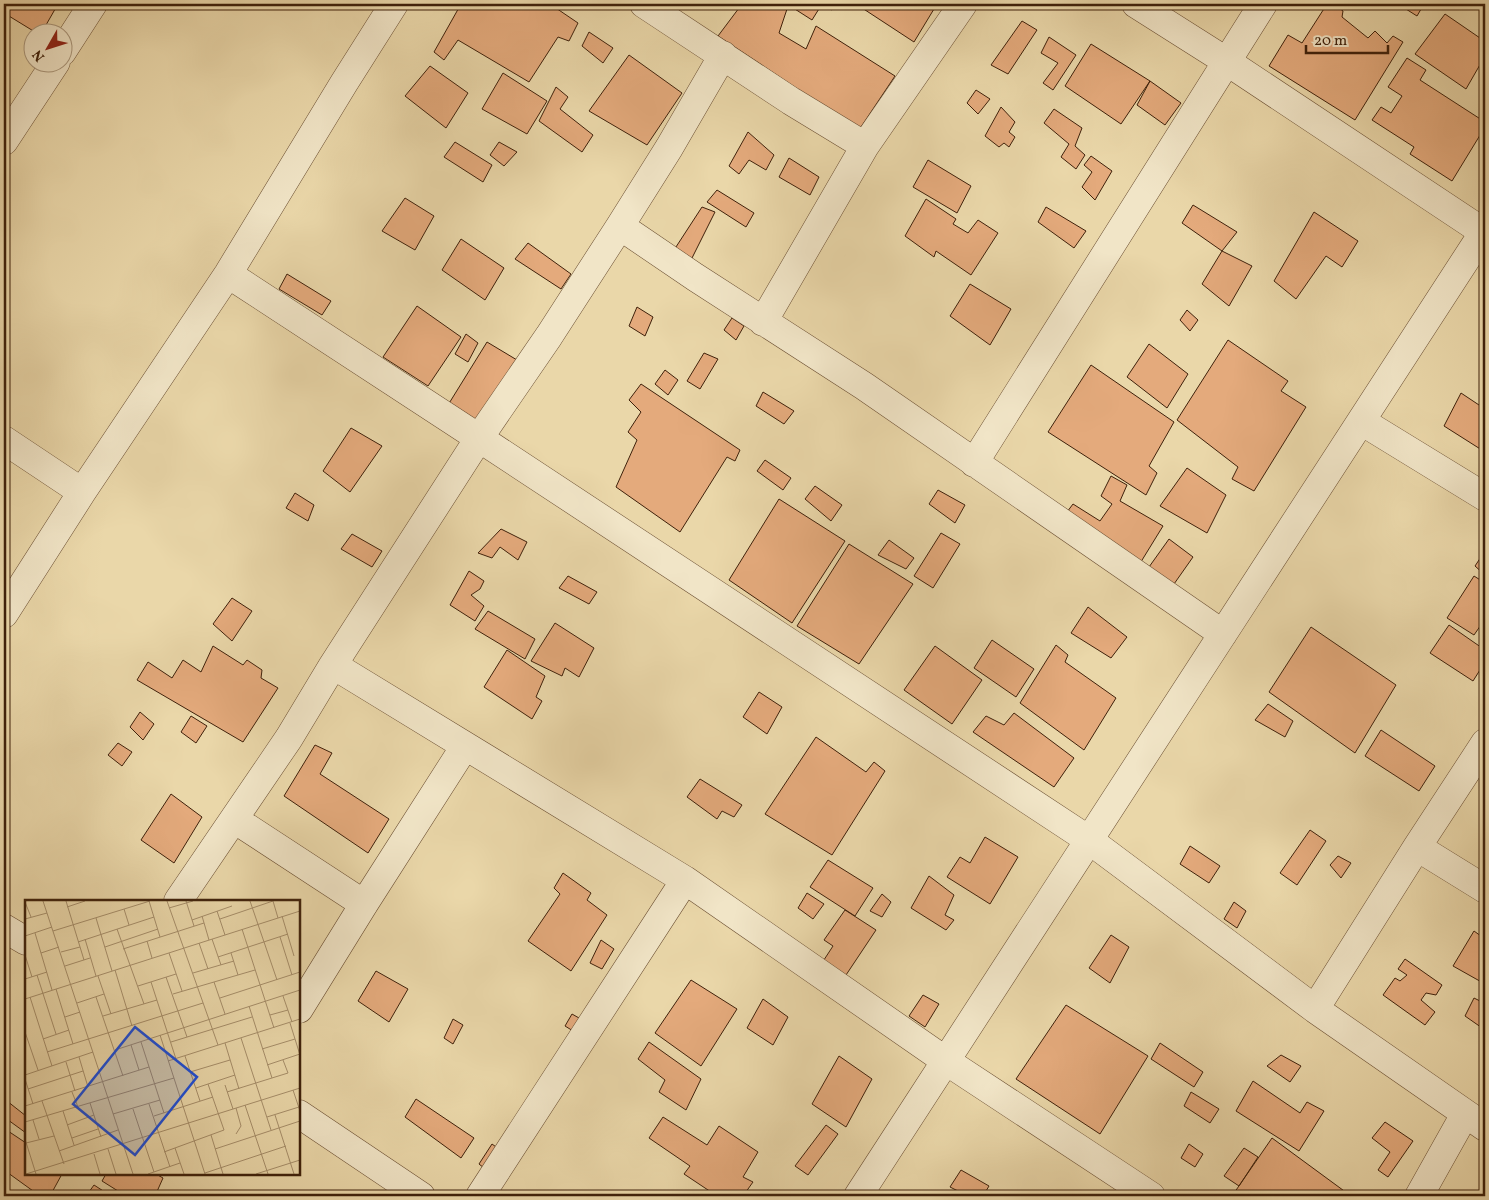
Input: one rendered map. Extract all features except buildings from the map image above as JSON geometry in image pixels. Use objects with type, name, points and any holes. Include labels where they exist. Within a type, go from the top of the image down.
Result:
[{"type":"street","points":[[72,37],[93,4]]},
{"type":"street","points":[[4,614],[82,492],[228,274],[394,4]]},
{"type":"street","points":[[644,4],[791,101],[865,146]]},
{"type":"street","points":[[764,322],[865,146],[963,4]]},
{"type":"street","points":[[858,1196],[1485,232],[1226,61],[1136,4]]},
{"type":"street","points":[[974,463],[1263,4]]},
{"type":"street","points":[[179,900],[289,738],[333,665],[479,438],[549,336],[620,226],[669,148],[723,55]]},
{"type":"street","points":[[4,140],[49,72]]},
{"type":"street","points":[[620,226],[864,386],[1223,634]]},
{"type":"street","points":[[228,274],[1089,840],[1316,1009],[1475,1120],[1419,1196]]},
{"type":"street","points":[[1361,421],[1485,497]]},
{"type":"street","points":[[4,440],[82,492]]},
{"type":"street","points":[[333,665],[685,880],[1136,1192]]},
{"type":"street","points":[[1316,1009],[1417,847],[1485,743]]},
{"type":"street","points":[[300,1007],[465,746]]},
{"type":"street","points":[[234,819],[364,904]]},
{"type":"street","points":[[1417,847],[1485,889]]},
{"type":"street","points":[[480,1196],[685,880]]},
{"type":"street","points":[[4,928],[25,940]]},
{"type":"street","points":[[300,1115],[421,1196]]}]
